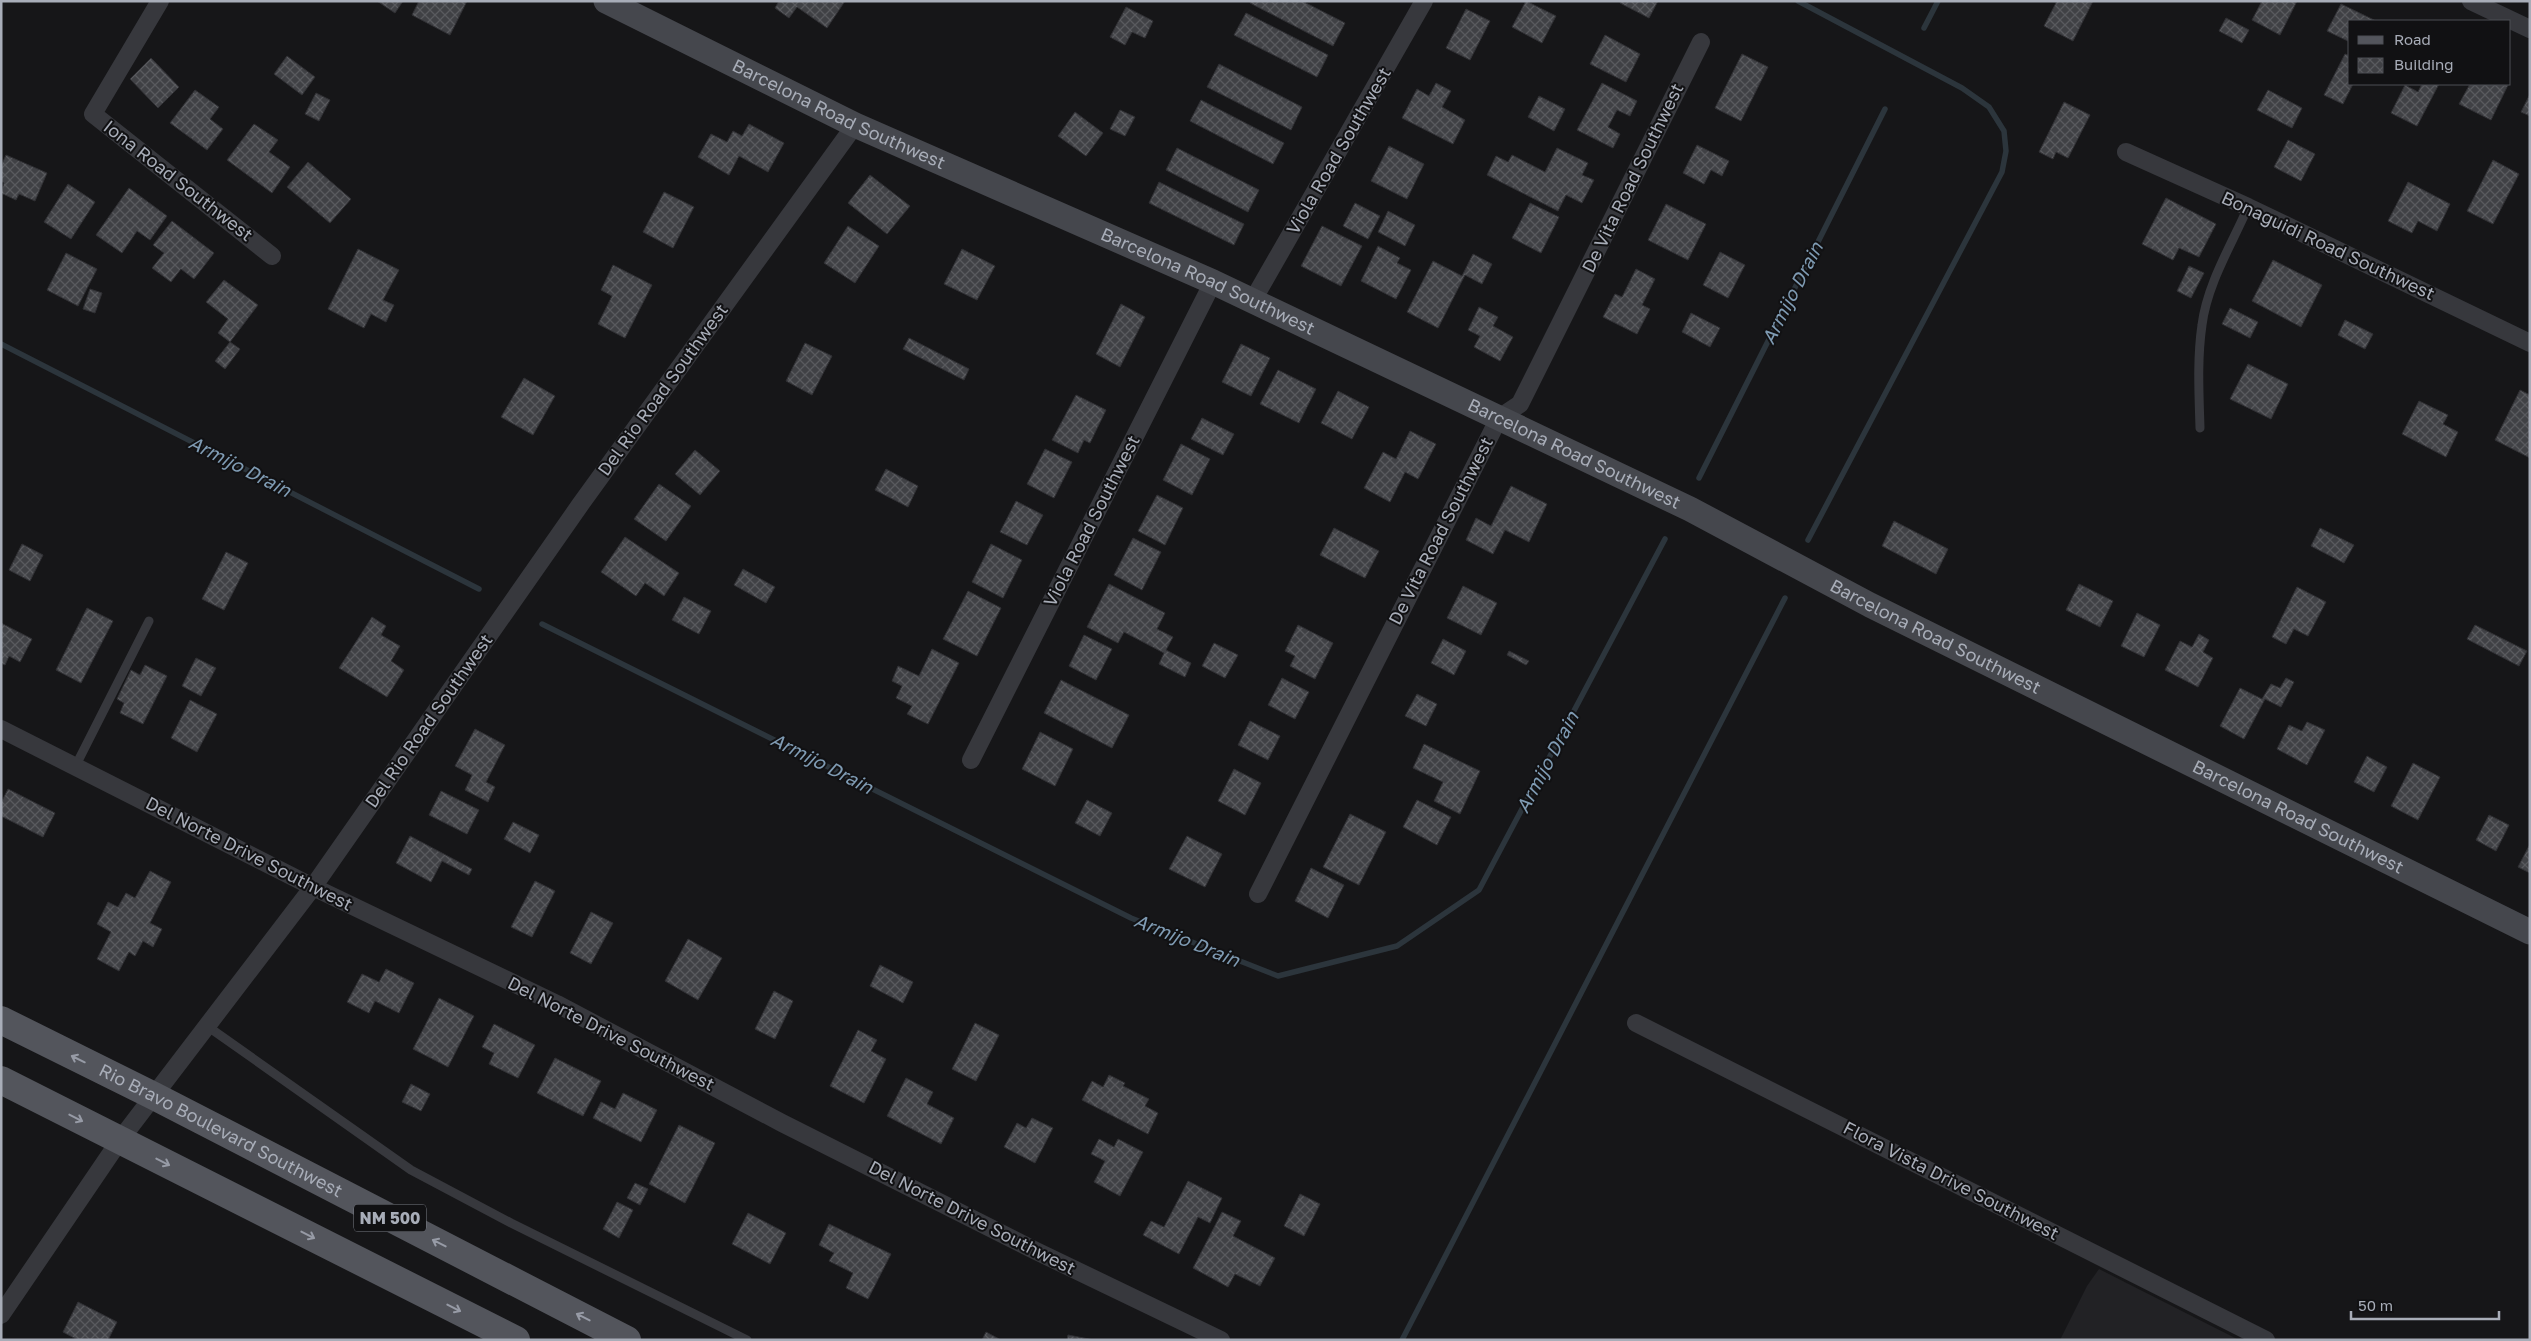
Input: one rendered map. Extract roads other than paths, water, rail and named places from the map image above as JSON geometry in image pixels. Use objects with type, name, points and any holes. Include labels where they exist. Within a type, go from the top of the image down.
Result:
[{"type":"main road","name":"Rio Bravo Boulevard Southwest","points":[[1,1020],[154,1096],[627,1340]]},
{"type":"main road","name":"NM 500","points":[[1,1080],[516,1340]]},
{"type":"street","name":"Iona Road Southwest","points":[[160,1],[93,114],[272,256]]},
{"type":"street","name":"Barcelona Road Southwest","points":[[606,1],[855,125],[1253,300],[1690,509],[1879,609],[2530,932]]},
{"type":"street","name":"Viola Road Southwest","points":[[1253,300],[1424,1]]},
{"type":"street","points":[[2471,1],[2510,20]]},
{"type":"street","points":[[2511,21],[2530,30]]},
{"type":"street","name":"De Vita Road Southwest","points":[[1258,894],[1498,418],[1520,404],[1701,42]]},
{"type":"street","name":"Del Rio Road Southwest","points":[[1,1315],[120,1140],[314,887],[580,505],[855,125]]},
{"type":"street","name":"Bonaguidi Road Southwest","points":[[2126,152],[2248,207],[2530,343]]},
{"type":"street","name":"Viola Road Southwest","points":[[971,760],[1213,282]]},
{"type":"street","name":"Del Norte Drive Southwest","points":[[1,729],[314,887],[557,1004],[808,1136],[1036,1251],[1221,1340]]},
{"type":"street","name":"Flora Vista Drive Southwest","points":[[1636,1023],[2266,1340]]},
{"type":"lane","points":[[2200,428],[2198,385],[2202,324],[2211,290],[2248,207]]},
{"type":"lane","points":[[75,767],[149,621]]},
{"type":"lane","points":[[207,1026],[411,1170],[511,1223],[747,1340]]},
{"type":"waterway","points":[[1798,1],[1962,88],[1989,107],[2004,131],[2006,151],[2002,172],[1808,540]]},
{"type":"waterway","name":"Armijo Drain","points":[[1924,28],[1938,1]]},
{"type":"waterway","name":"Armijo Drain","points":[[1699,478],[1885,109]]},
{"type":"waterway","name":"Armijo Drain","points":[[1,344],[479,589]]},
{"type":"waterway","name":"Armijo Drain","points":[[542,624],[1131,918],[1278,976],[1397,946],[1479,890],[1665,539]]},
{"type":"waterway","points":[[1402,1340],[1785,598]]}]
